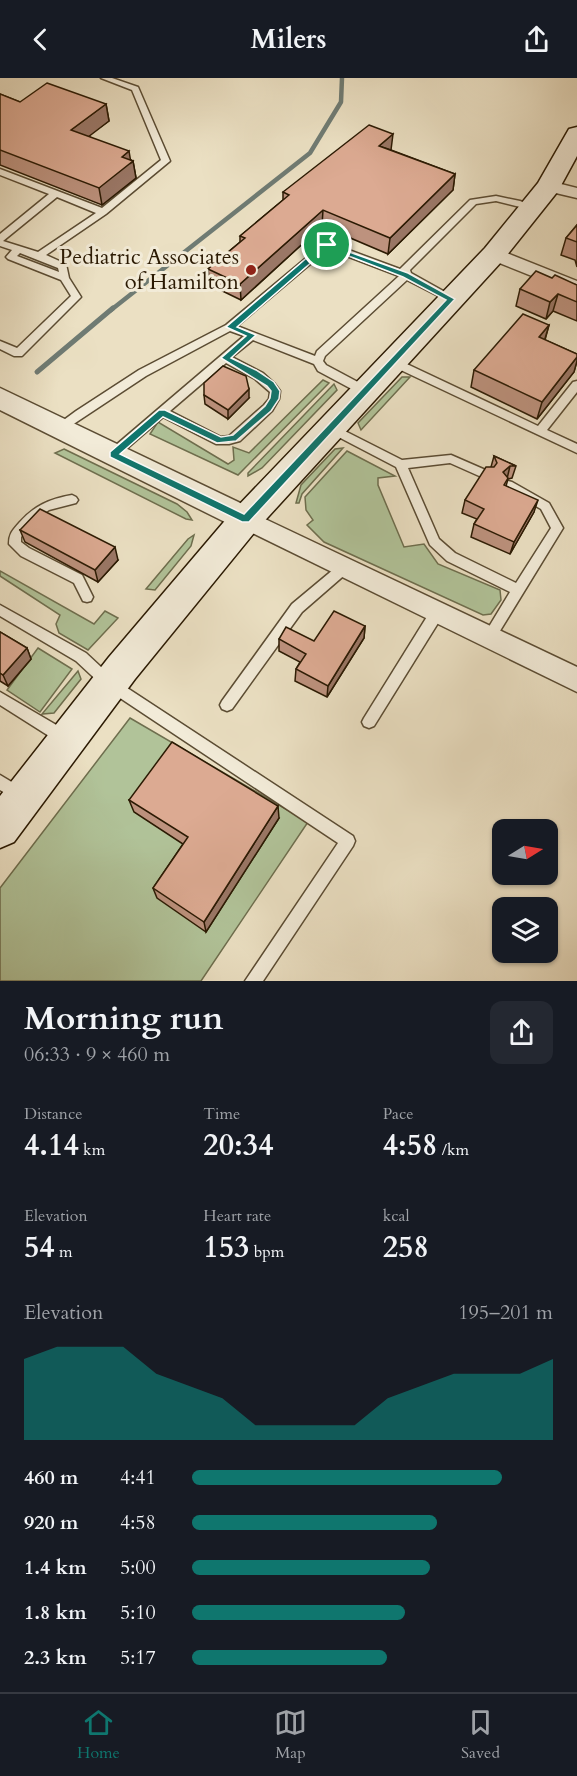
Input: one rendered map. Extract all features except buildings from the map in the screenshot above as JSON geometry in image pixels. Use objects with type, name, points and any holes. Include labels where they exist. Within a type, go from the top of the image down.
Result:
[{"type":"main road","points":[[0,828],[12,790],[67,740],[110,684],[246,519],[392,361],[553,195],[576,139]]},
{"type":"street","points":[[494,254],[577,288]]},
{"type":"street","points":[[0,398],[344,568],[490,635],[577,680]]},
{"type":"lane","points":[[39,256],[103,212],[166,161],[135,89],[105,78]]},
{"type":"lane","points":[[0,172],[103,212]]},
{"type":"lane","points":[[0,345],[18,353],[76,297],[64,278],[63,266],[0,241],[56,194]]},
{"type":"lane","points":[[406,275],[405,268],[473,202],[486,197],[553,195]]},
{"type":"lane","points":[[59,428],[143,372],[230,327],[327,245],[406,275],[451,299]]},
{"type":"lane","points":[[19,248],[11,257],[64,278]]},
{"type":"lane","points":[[318,360],[406,275]]},
{"type":"lane","points":[[230,327],[318,360],[322,368],[365,391]]},
{"type":"lane","points":[[113,454],[252,335]]},
{"type":"lane","points":[[162,412],[220,441],[236,438],[268,408],[274,399],[275,391],[270,384],[253,372],[225,358]]},
{"type":"lane","points":[[392,361],[577,449]]},
{"type":"lane","points":[[540,431],[577,385]]},
{"type":"lane","points":[[332,428],[401,464],[451,459],[486,475]]},
{"type":"lane","points":[[401,464],[434,542],[451,557],[519,591]]},
{"type":"lane","points":[[490,635],[557,528],[545,506],[508,485]]},
{"type":"lane","points":[[72,500],[50,503],[39,508],[15,536],[15,544],[25,552],[78,579],[87,597]]},
{"type":"lane","points":[[227,705],[297,608],[344,568]]},
{"type":"lane","points":[[0,610],[81,657],[110,684],[348,841],[254,981]]},
{"type":"lane","points":[[369,722],[438,611]]},
{"type":"lane","points":[[0,698],[67,740]]},
{"type":"green space","points":[[402,377],[410,377],[361,430],[358,423]]},
{"type":"green space","points":[[323,380],[329,383],[238,475],[150,434],[158,422],[228,464],[234,460],[233,447],[249,453]]},
{"type":"green space","points":[[334,384],[337,390],[262,468],[248,476],[248,473]]},
{"type":"green space","points":[[343,448],[302,494],[299,503],[296,503],[301,485],[335,449]]},
{"type":"green space","points":[[64,449],[177,504],[187,512],[192,520],[55,453]]},
{"type":"green space","points":[[347,451],[395,476],[378,478],[378,485],[404,547],[424,544],[438,564],[500,590],[501,600],[491,614],[483,615],[324,542],[307,525],[313,520],[306,510],[305,497]]},
{"type":"green space","points":[[194,535],[191,546],[155,590],[146,589],[188,539]]},
{"type":"green space","points":[[0,571],[94,624],[105,611],[118,618],[88,650],[59,633],[56,624],[60,615],[0,576]]},
{"type":"green space","points":[[38,648],[72,669],[40,712],[7,690]]},
{"type":"green space","points":[[78,671],[81,679],[54,713],[42,714]]},
{"type":"green space","points":[[130,718],[308,822],[201,981],[0,981],[0,888]]},
{"type":"waterway","points":[[111,310],[310,153],[341,102],[342,78]]},
{"type":"waterway","points":[[37,372],[113,308]]},
{"type":"place","name":"Pediatric Associates of Hamilton","points":[[251,270]]},
{"type":"route","points":[[327,245],[406,275],[451,299],[246,519],[113,454],[162,412],[220,441],[236,438],[268,408],[274,399],[275,391],[270,384],[253,372],[225,358],[252,335],[230,327],[327,245]]}]
